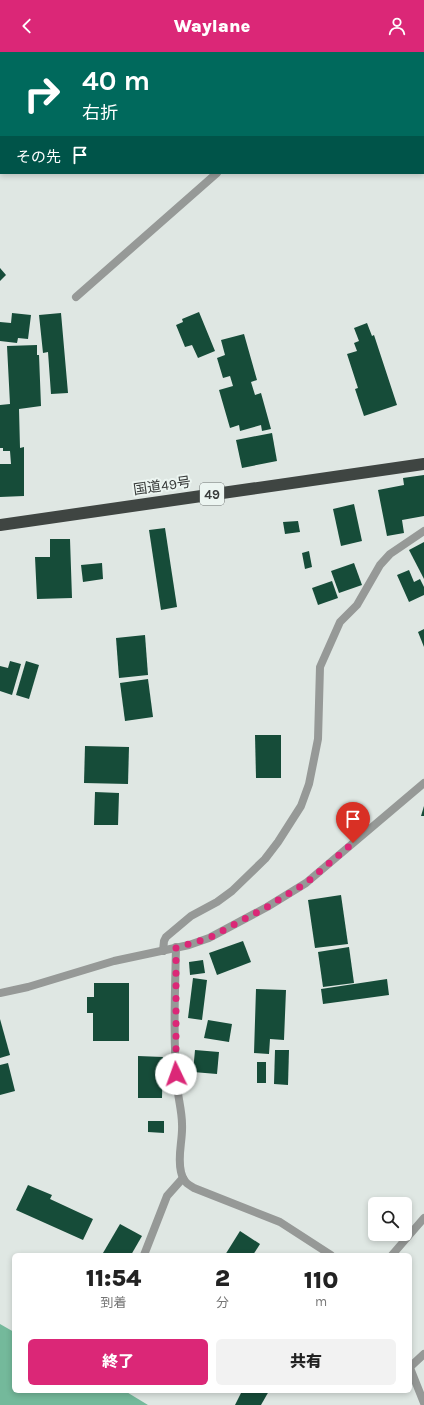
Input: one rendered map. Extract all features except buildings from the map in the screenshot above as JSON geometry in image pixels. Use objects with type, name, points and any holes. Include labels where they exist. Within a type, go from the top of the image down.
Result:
[{"type":"highway","name":"国道49号","points":[[0,525],[424,464]]},
{"type":"street","points":[[76,297],[216,174]]},
{"type":"street","points":[[163,951],[166,937],[191,916],[217,902],[232,891],[265,859],[278,842],[301,806],[309,784],[318,739],[320,666],[340,622],[357,605],[380,565],[390,554],[424,531]]},
{"type":"street","points":[[0,993],[28,987],[114,961],[176,948],[209,938],[267,907],[306,883],[424,783]]},
{"type":"street","points":[[176,948],[175,1052],[177,1085],[183,1134],[179,1163],[183,1178],[186,1184],[194,1188],[280,1222],[328,1253]]},
{"type":"street","points":[[145,1253],[166,1196],[183,1178]]},
{"type":"street","points":[[394,1253],[424,1218]]},
{"type":"street","points":[[412,1366],[424,1354]]},
{"type":"street","points":[[412,1373],[424,1403]]},
{"type":"green space","points":[[0,1324],[12,1331],[12,1393],[128,1393],[148,1405],[0,1405]]},
{"type":"route","points":[[176,1074],[176,948],[209,938],[267,907],[306,883],[353,843]]}]
